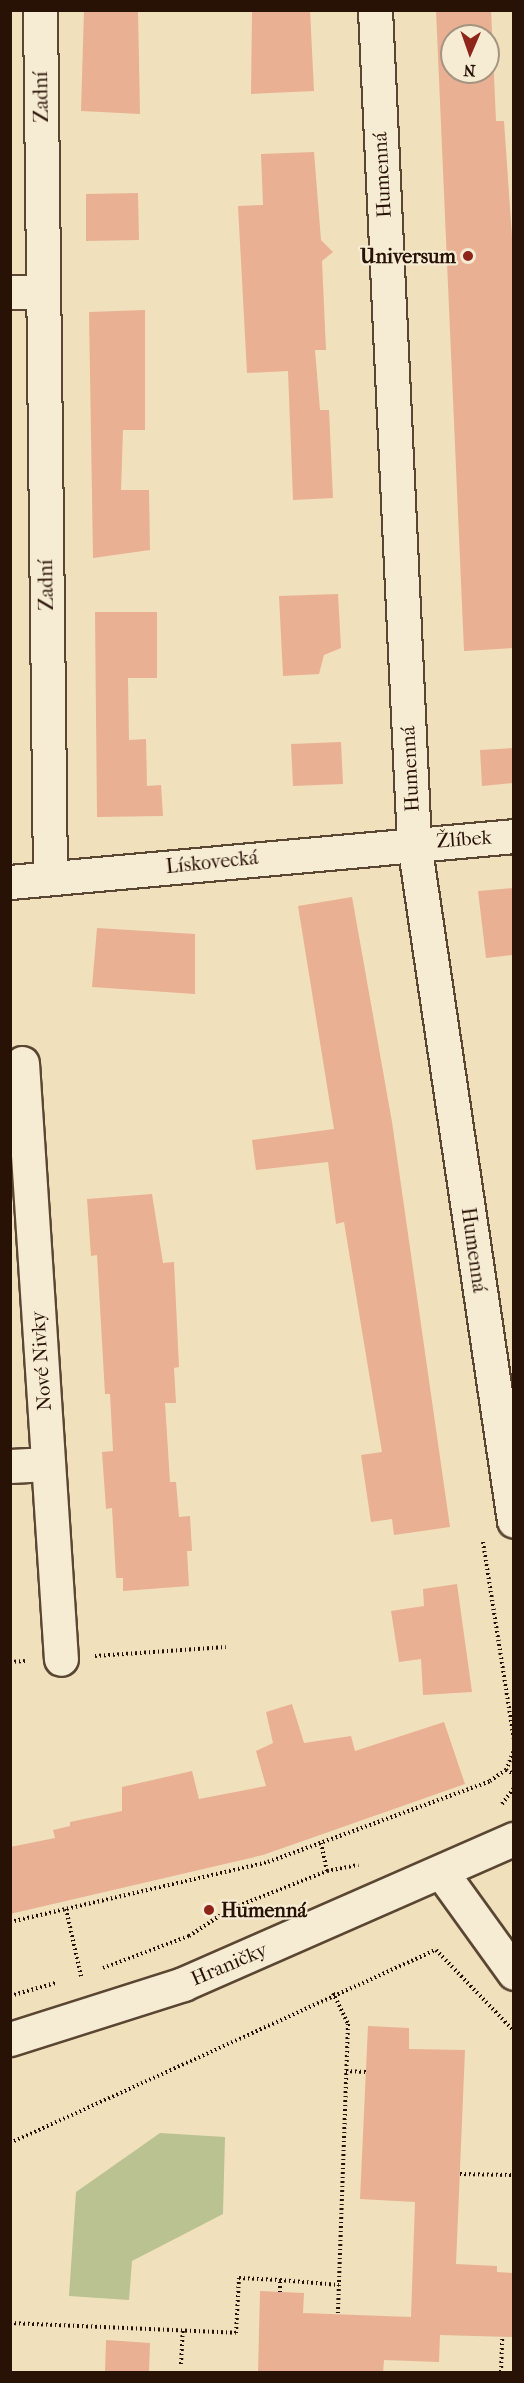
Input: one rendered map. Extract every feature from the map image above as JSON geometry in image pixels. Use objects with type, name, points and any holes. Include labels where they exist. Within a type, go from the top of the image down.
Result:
[{"type":"street","name":"Zadní","points":[[40,10],[50,878]]},
{"type":"street","name":"Humenná","points":[[375,10],[414,843],[513,1521]]},
{"type":"street","points":[[10,292],[43,292]]},
{"type":"street","name":"Žlíbek","points":[[414,843],[513,836]]},
{"type":"street","name":"Lískovecká","points":[[10,882],[414,843]]},
{"type":"street","name":"Nové Nivky","points":[[22,1063],[22,1254],[48,1464],[61,1659]]},
{"type":"street","points":[[10,1466],[48,1464]]},
{"type":"street","name":"Hraničky","points":[[10,2039],[183,1984],[442,1874],[513,1839]]},
{"type":"street","points":[[442,1874],[513,1972]]},
{"type":"path","points":[[482,1536],[513,1739]]},
{"type":"path","points":[[10,1662],[226,1647]]},
{"type":"path","points":[[10,1922],[268,1862],[506,1770],[513,1750]]},
{"type":"path","points":[[506,1770],[513,1774]]},
{"type":"path","points":[[494,1812],[513,1788]]},
{"type":"path","points":[[321,1843],[327,1871]]},
{"type":"path","points":[[71,1979],[189,1936],[230,1909],[327,1871],[362,1864]]},
{"type":"path","points":[[66,1909],[81,1976]]},
{"type":"path","points":[[10,2143],[333,1994],[436,1950],[513,2031]]},
{"type":"path","points":[[10,1996],[61,1982]]},
{"type":"path","points":[[333,1994],[348,2024],[338,2314]]},
{"type":"path","points":[[346,2071],[366,2072]]},
{"type":"path","points":[[460,2174],[513,2175]]},
{"type":"path","points":[[10,2323],[183,2328],[236,2333],[239,2278],[339,2285]]},
{"type":"path","points":[[280,2280],[280,2292]]},
{"type":"path","points":[[181,2364],[183,2328]]},
{"type":"path","points":[[501,2373],[502,2337]]},
{"type":"green space","points":[[160,2133],[225,2137],[223,2214],[132,2261],[129,2300],[69,2296],[76,2192]]},
{"type":"building","points":[[84,10],[138,10],[140,114],[81,111]]},
{"type":"building","points":[[252,10],[310,10],[314,91],[251,94]]},
{"type":"building","points":[[436,10],[491,10],[492,24],[440,24],[440,84],[494,84],[496,121],[504,121],[513,251],[513,648],[464,651]]},
{"type":"building","points":[[314,152],[321,240],[333,252],[322,261],[326,350],[315,350],[320,410],[329,410],[333,498],[293,500],[288,371],[247,373],[238,206],[263,205],[261,154]]},
{"type":"building","points":[[138,193],[139,240],[86,241],[86,194]]},
{"type":"building","points":[[145,310],[145,430],[123,430],[121,490],[149,490],[150,550],[93,558],[89,312]]},
{"type":"building","points":[[338,594],[341,648],[324,655],[319,674],[283,676],[279,596]]},
{"type":"building","points":[[95,612],[157,612],[157,678],[128,678],[129,740],[146,739],[147,786],[161,785],[163,816],[97,817]]},
{"type":"building","points":[[341,742],[343,784],[293,786],[291,744]]},
{"type":"building","points":[[513,748],[513,783],[482,786],[480,750]]},
{"type":"building","points":[[513,888],[513,955],[486,958],[478,891]]},
{"type":"building","points":[[352,897],[392,1122],[450,1527],[394,1535],[392,1519],[371,1522],[361,1455],[382,1452],[344,1222],[336,1224],[328,1162],[256,1170],[252,1140],[334,1129],[298,906]]},
{"type":"building","points":[[97,928],[195,934],[195,994],[92,987]]},
{"type":"building","points":[[152,1194],[163,1263],[174,1262],[179,1367],[174,1368],[176,1403],[165,1403],[170,1482],[176,1482],[179,1517],[190,1516],[192,1551],[187,1551],[189,1586],[123,1591],[123,1578],[116,1578],[112,1508],[106,1509],[102,1452],[113,1451],[110,1394],[105,1394],[97,1255],[91,1256],[87,1199]]},
{"type":"building","points":[[457,1584],[472,1692],[423,1695],[421,1659],[399,1662],[391,1611],[424,1606],[423,1589]]},
{"type":"building","points":[[292,1704],[304,1743],[351,1736],[355,1751],[444,1722],[465,1784],[263,1855],[10,1914],[10,1847],[55,1838],[53,1830],[70,1826],[70,1822],[122,1811],[122,1787],[192,1771],[199,1799],[266,1786],[256,1751],[273,1743],[266,1712]]},
{"type":"building","points":[[368,2026],[409,2028],[409,2049],[465,2050],[456,2264],[497,2266],[497,2272],[513,2273],[513,2337],[440,2335],[439,2362],[384,2360],[383,2373],[258,2373],[260,2291],[304,2293],[303,2313],[411,2317],[415,2202],[360,2199]]},
{"type":"building","points":[[106,2340],[150,2343],[149,2373],[105,2373]]},
{"type":"place","name":"Universum","points":[[468,256]]},
{"type":"place","name":"Humenná","points":[[209,1910]]}]
